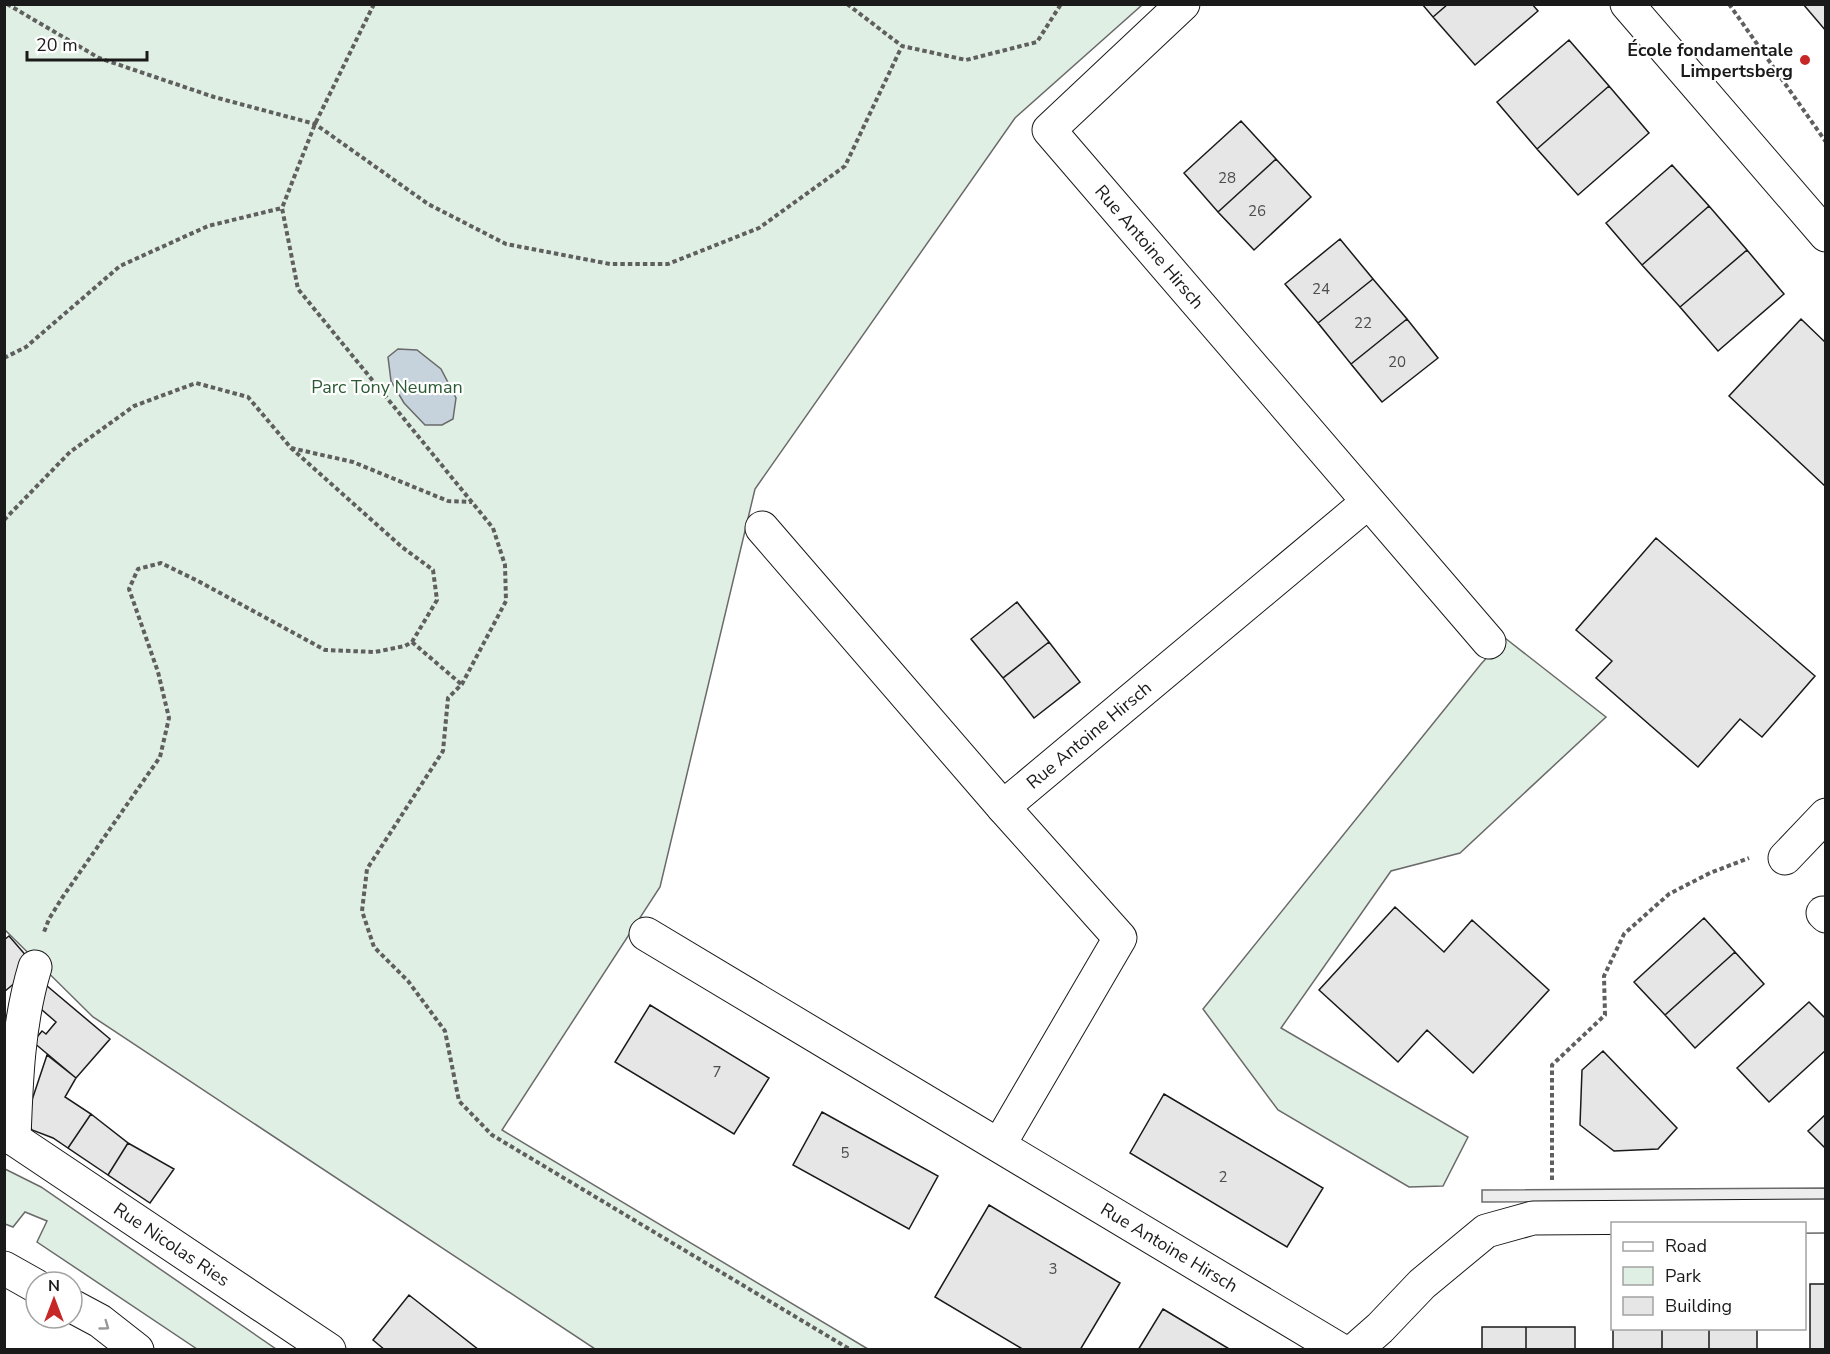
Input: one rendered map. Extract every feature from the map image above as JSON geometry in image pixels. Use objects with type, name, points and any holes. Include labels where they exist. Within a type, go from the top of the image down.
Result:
[{"type":"street","name":"Rue Antoine Hirsch","points":[[1183,4],[1049,130],[1489,642]]},
{"type":"street","points":[[1627,4],[1826,235]]},
{"type":"street","name":"Rue Antoine Hirsch","points":[[1003,807],[1368,502]]},
{"type":"street","points":[[762,528],[1003,807],[1120,938],[999,1145]]},
{"type":"street","points":[[1785,858],[1826,815]]},
{"type":"street","name":"Rue Antoine Hirsch","points":[[646,934],[1340,1350]]},
{"type":"street","name":"Rue Nicolas Ries","points":[[35,967],[27,994],[9,1138],[328,1350]]},
{"type":"street","points":[[1355,1350],[1380,1328],[1422,1284],[1486,1231],[1533,1218],[1826,1216]]},
{"type":"street","points":[[4,1268],[24,1279]]},
{"type":"street","points":[[84,1312],[100,1321],[137,1350]]},
{"type":"path","points":[[7,4],[99,58],[214,97],[315,124],[428,204],[506,244],[610,264],[668,264],[759,228],[844,166],[902,46]]},
{"type":"path","points":[[375,4],[315,124],[282,207],[298,289],[493,528],[505,564],[506,601],[462,684],[448,698],[443,751],[367,869],[362,911],[374,947],[408,981],[445,1031],[459,1101],[492,1135],[850,1350]]},
{"type":"path","points":[[847,4],[902,46],[966,60],[1037,42],[1061,4]]},
{"type":"path","points":[[1729,4],[1826,142]]},
{"type":"path","points":[[4,358],[26,347],[120,266],[208,226],[282,207]]},
{"type":"path","points":[[4,520],[70,452],[134,406],[196,383],[248,397],[291,448],[402,547],[433,570],[437,600],[412,642],[405,646],[375,652],[324,650],[161,563],[138,568],[129,589],[158,672],[169,718],[160,757],[62,898]]},
{"type":"path","points":[[291,448],[353,462],[448,501],[473,502]]},
{"type":"path","points":[[412,642],[462,684]]},
{"type":"path","points":[[1552,1185],[1552,1065],[1605,1015],[1604,976],[1624,934],[1669,894],[1710,873],[1746,858],[1785,858]]},
{"type":"green space","name":"Parc Tony Neuman","points":[[4,5],[1142,5],[1015,118],[755,489],[660,887],[502,1130],[868,1349],[595,1349],[93,1017],[5,930]]},
{"type":"green space","points":[[1505,638],[1606,717],[1460,853],[1391,871],[1281,1028],[1468,1137],[1443,1186],[1409,1187],[1278,1110],[1203,1009],[1481,664]]},
{"type":"green space","points":[[5,1169],[41,1187],[276,1349],[197,1349],[84,1273],[84,1270],[79,1270],[37,1242],[47,1221],[25,1212],[13,1227],[5,1224]]},
{"type":"shaded area","points":[[398,349],[417,350],[441,369],[456,398],[453,419],[442,425],[425,425],[404,403],[391,381],[388,357]]},
{"type":"shaded area","points":[[1825,1188],[1826,1200],[1482,1202],[1482,1190]]},
{"type":"building","points":[[1422,4],[1448,4],[1433,17]]},
{"type":"building","points":[[1448,4],[1532,4],[1538,11],[1475,65],[1433,17]]},
{"type":"building","points":[[1803,4],[1826,4],[1826,31]]},
{"type":"building","points":[[1569,40],[1609,86],[1537,149],[1497,102]]},
{"type":"building","points":[[1609,86],[1649,133],[1578,195],[1537,149]]},
{"type":"building","points":[[1241,121],[1276,159],[1218,212],[1184,173]]},
{"type":"building","points":[[1276,159],[1311,197],[1254,250],[1218,212]]},
{"type":"building","points":[[1672,165],[1709,206],[1642,265],[1606,223]]},
{"type":"building","points":[[1709,206],[1747,250],[1680,307],[1642,265]]},
{"type":"building","points":[[1340,239],[1373,279],[1318,323],[1285,284]]},
{"type":"building","points":[[1747,250],[1784,294],[1718,351],[1680,307]]},
{"type":"building","points":[[1373,279],[1407,319],[1351,364],[1318,323]]},
{"type":"building","points":[[1407,319],[1438,358],[1382,402],[1351,364]]},
{"type":"building","points":[[1801,319],[1826,343],[1826,487],[1729,396]]},
{"type":"building","points":[[1656,538],[1815,676],[1762,737],[1740,719],[1698,767],[1596,678],[1612,661],[1576,630]]},
{"type":"building","points":[[1017,602],[1049,642],[1003,678],[971,639]]},
{"type":"building","points":[[1049,642],[1080,682],[1034,718],[1003,678]]},
{"type":"building","points":[[1395,907],[1444,952],[1472,920],[1549,990],[1473,1073],[1427,1030],[1398,1062],[1319,990]]},
{"type":"building","points":[[1704,918],[1735,952],[1665,1015],[1634,982]]},
{"type":"building","points":[[9,936],[35,966],[4,992],[4,940]]},
{"type":"building","points":[[1735,952],[1764,984],[1695,1048],[1665,1015]]},
{"type":"building","points":[[40,980],[110,1039],[76,1078],[33,1042],[42,1031],[46,1034],[56,1022],[34,1003]]},
{"type":"building","points":[[1809,1002],[1826,1019],[1826,1050],[1769,1102],[1737,1068]]},
{"type":"building","points":[[650,1005],[769,1078],[734,1134],[615,1062]]},
{"type":"building","points":[[1603,1051],[1677,1128],[1658,1149],[1614,1151],[1580,1125],[1582,1070]]},
{"type":"building","points":[[47,1055],[76,1078],[65,1097],[91,1114],[68,1148],[53,1138],[32,1130],[26,1118]]},
{"type":"building","points":[[1164,1094],[1323,1188],[1287,1247],[1130,1153]]},
{"type":"building","points":[[822,1112],[938,1176],[909,1229],[793,1165]]},
{"type":"building","points":[[91,1114],[128,1143],[108,1175],[68,1148]]},
{"type":"building","points":[[1826,1114],[1826,1149],[1808,1131]]},
{"type":"building","points":[[128,1143],[174,1169],[150,1203],[108,1175]]},
{"type":"building","points":[[989,1205],[1120,1283],[1080,1350],[1024,1350],[935,1297]]},
{"type":"building","points":[[1810,1284],[1826,1284],[1826,1350],[1810,1350]]},
{"type":"building","points":[[409,1295],[479,1350],[385,1350],[373,1340]]},
{"type":"building","points":[[1163,1309],[1231,1350],[1138,1350]]},
{"type":"building","points":[[1482,1327],[1526,1327],[1526,1350],[1482,1350]]},
{"type":"building","points":[[1526,1327],[1575,1327],[1575,1350],[1526,1350]]},
{"type":"building","points":[[1613,1330],[1662,1330],[1662,1350],[1613,1350]]},
{"type":"building","points":[[1662,1330],[1709,1330],[1709,1350],[1662,1350]]},
{"type":"building","points":[[1709,1330],[1757,1330],[1757,1350],[1709,1350]]},
{"type":"place","name":"École fondamentale Limpertsberg","points":[[1805,60]]}]
